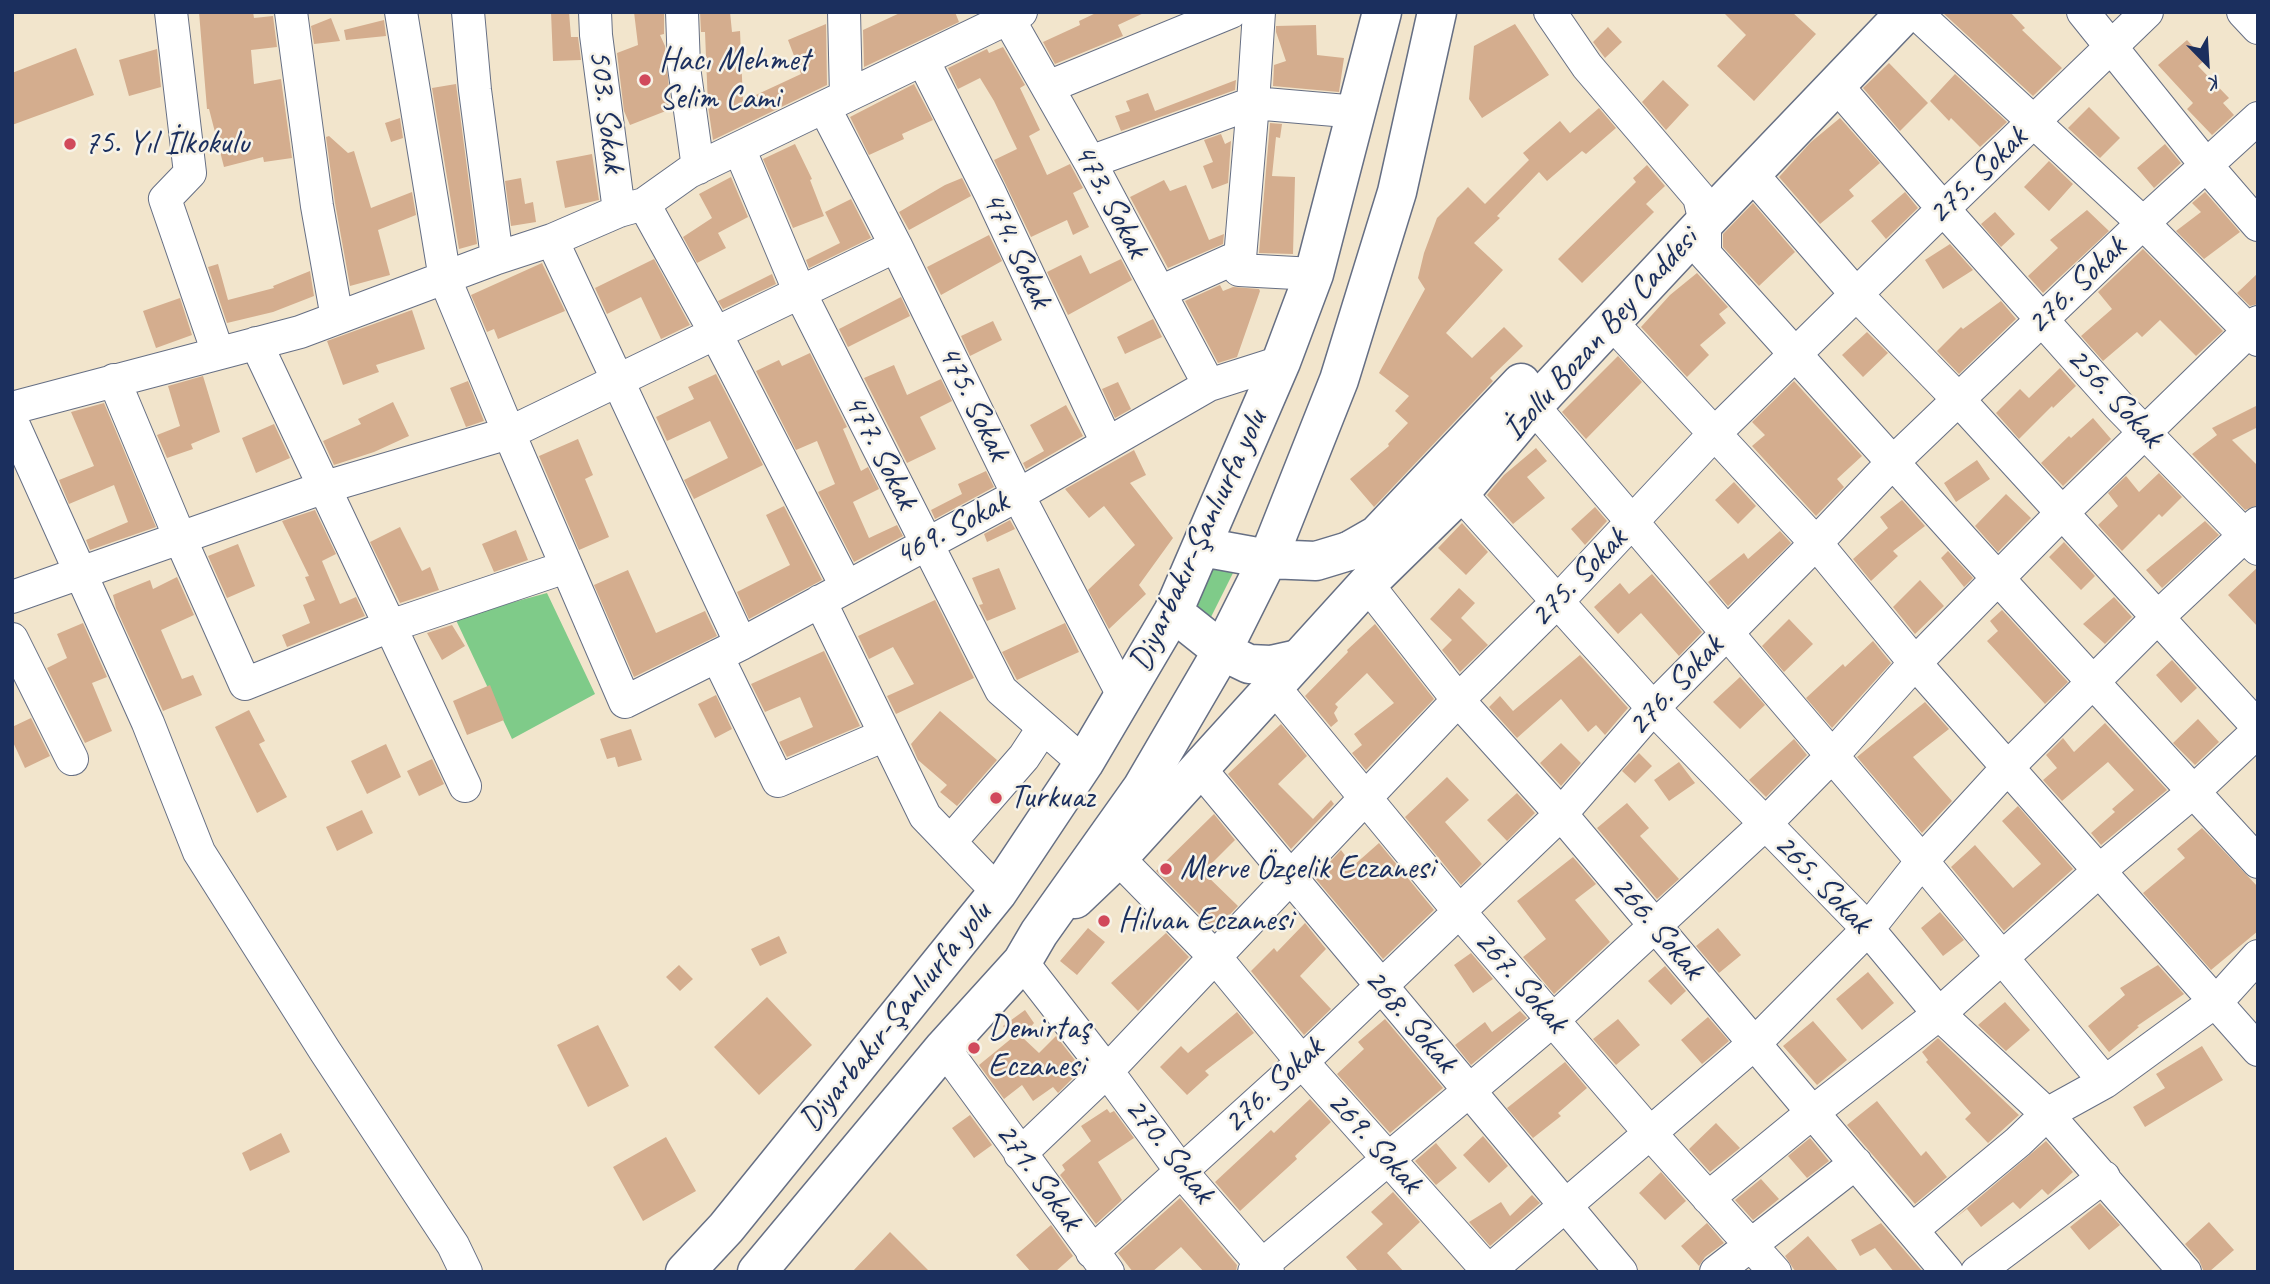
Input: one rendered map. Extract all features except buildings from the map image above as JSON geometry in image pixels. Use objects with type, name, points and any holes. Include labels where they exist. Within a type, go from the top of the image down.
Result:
[{"type":"main road","name":"Diyarbakır-Şanlıurfa yolu","points":[[685,1272],[726,1228],[998,892],[1084,763],[1173,612],[1281,362],[1314,274],[1382,12]]},
{"type":"main road","name":"Diyarbakır-Şanlıurfa yolu","points":[[757,1272],[1030,948],[1142,788],[1222,651],[1268,559],[1343,368],[1397,192],[1437,12]]},
{"type":"main road","name":"İzollu Bozan Bey Caddesi","points":[[1030,948],[1118,858],[1367,584],[1461,493],[1533,406],[1611,322],[1702,209],[1870,12]]},
{"type":"main road","name":"İzollu Bozan Bey Caddesi","points":[[1202,547],[1268,559],[1316,561],[1349,551],[1377,536],[1702,209],[1751,173],[1906,12]]},
{"type":"main road","points":[[1173,612],[1222,651],[1249,664],[1270,665],[1285,673]]},
{"type":"street","points":[[171,12],[190,173],[165,199],[219,353]]},
{"type":"street","points":[[290,12],[317,206],[337,318]]},
{"type":"street","points":[[114,380],[245,684],[390,626],[566,567],[445,279],[401,12]]},
{"type":"street","points":[[468,12],[475,90],[497,258]]},
{"type":"street","name":"503. Sokak","points":[[595,12],[596,35],[631,207]]},
{"type":"street","points":[[682,12],[684,67],[698,167]]},
{"type":"street","points":[[835,102],[844,12]]},
{"type":"street","points":[[1048,88],[1231,12]]},
{"type":"street","points":[[1259,12],[1239,270],[1314,274]]},
{"type":"street","points":[[1550,12],[1587,66],[1702,209],[1705,254],[2258,862]]},
{"type":"street","points":[[1261,1269],[1553,1020],[1764,825],[1832,756],[1915,663],[2062,513],[2255,331],[2143,223],[1915,12]]},
{"type":"street","points":[[2083,12],[2206,166],[2258,225]]},
{"type":"street","name":"275. Sokak","points":[[1020,1154],[1107,1071],[1216,958],[1458,700],[1557,603],[1715,433],[2147,12]]},
{"type":"street","points":[[2243,12],[2258,28]]},
{"type":"street","points":[[12,408],[300,332],[552,240],[631,207],[698,167],[1015,15]]},
{"type":"street","name":"473. Sokak","points":[[1015,15],[1048,88],[1209,385]]},
{"type":"street","name":"474. Sokak","points":[[923,60],[990,193],[1107,443]]},
{"type":"street","name":"256. Sokak","points":[[1836,85],[1943,209],[2145,433],[2253,536]]},
{"type":"street","name":"475. Sokak","points":[[835,102],[896,246],[1018,495],[1124,697]]},
{"type":"street","points":[[1090,162],[1253,103],[1358,112]]},
{"type":"street","name":"276. Sokak","points":[[1100,1262],[1181,1171],[1302,1062],[1561,814],[1653,708],[1893,462],[2143,223],[2258,118]]},
{"type":"street","name":"477. Sokak","points":[[739,148],[800,293],[1000,690],[1084,763]]},
{"type":"street","points":[[1709,1198],[1813,1112],[1939,1014],[2100,870],[2193,792],[2258,729],[1958,399],[1856,294],[1751,173]]},
{"type":"street","points":[[631,207],[716,334],[833,594],[886,736],[925,816],[998,892]]},
{"type":"street","points":[[552,240],[620,382],[729,650],[778,781],[886,736]]},
{"type":"street","points":[[12,597],[325,487],[509,433],[620,382],[896,246]]},
{"type":"street","points":[[1160,292],[1240,256]]},
{"type":"street","points":[[1611,322],[1816,543],[1915,663],[2258,1050]]},
{"type":"street","points":[[256,343],[465,786]]},
{"type":"street","name":"469. Sokak","points":[[566,567],[625,702],[729,650],[1018,495],[1209,385],[1281,362]]},
{"type":"street","points":[[1533,406],[1922,861],[2105,1082]]},
{"type":"street","points":[[12,421],[148,723],[198,852],[453,1245],[466,1272]]},
{"type":"street","name":"265. Sokak","points":[[1461,493],[1653,708],[1868,929],[1939,1014],[2047,1114],[2185,1272]]},
{"type":"street","points":[[1488,1272],[1755,1043],[1868,929],[1922,861],[2008,767],[2158,617],[2253,536]]},
{"type":"street","name":"266. Sokak","points":[[1367,584],[1458,700],[1561,814],[1947,1272]]},
{"type":"street","points":[[12,639],[72,759]]},
{"type":"street","name":"267. Sokak","points":[[1285,673],[1366,799],[1650,1133],[1775,1272]]},
{"type":"street","points":[[950,842],[1024,757],[1043,728]]},
{"type":"street","name":"268. Sokak","points":[[1200,769],[1621,1272]]},
{"type":"street","name":"269. Sokak","points":[[1118,858],[1216,958],[1302,1062],[1488,1272]]},
{"type":"street","name":"270. Sokak","points":[[1030,948],[1107,1071],[1181,1171],[1261,1269]]},
{"type":"street","points":[[1912,1230],[2018,1142],[2047,1114],[2105,1082],[2216,1000],[2258,956]]},
{"type":"street","name":"271. Sokak","points":[[944,1048],[1100,1262]]},
{"type":"street","points":[[1716,1272],[1856,1163]]},
{"type":"street","points":[[1977,1272],[2104,1177]]},
{"type":"green space","points":[[1209,567],[1236,567],[1209,621],[1194,612]]},
{"type":"green space","points":[[547,593],[595,694],[512,739],[455,618]]},
{"type":"place","name":"Hacı Mehmet Selim Cami","points":[[645,80]]},
{"type":"place","name":"75. Yıl İlkokulu","points":[[70,144]]},
{"type":"place","name":"Turkuaz","points":[[996,798]]},
{"type":"place","name":"Merve Özçelik Eczanesi","points":[[1166,869]]},
{"type":"place","name":"Hilvan Eczanesi","points":[[1104,921]]},
{"type":"place","name":"Demirtaş Eczanesi","points":[[974,1048]]}]
